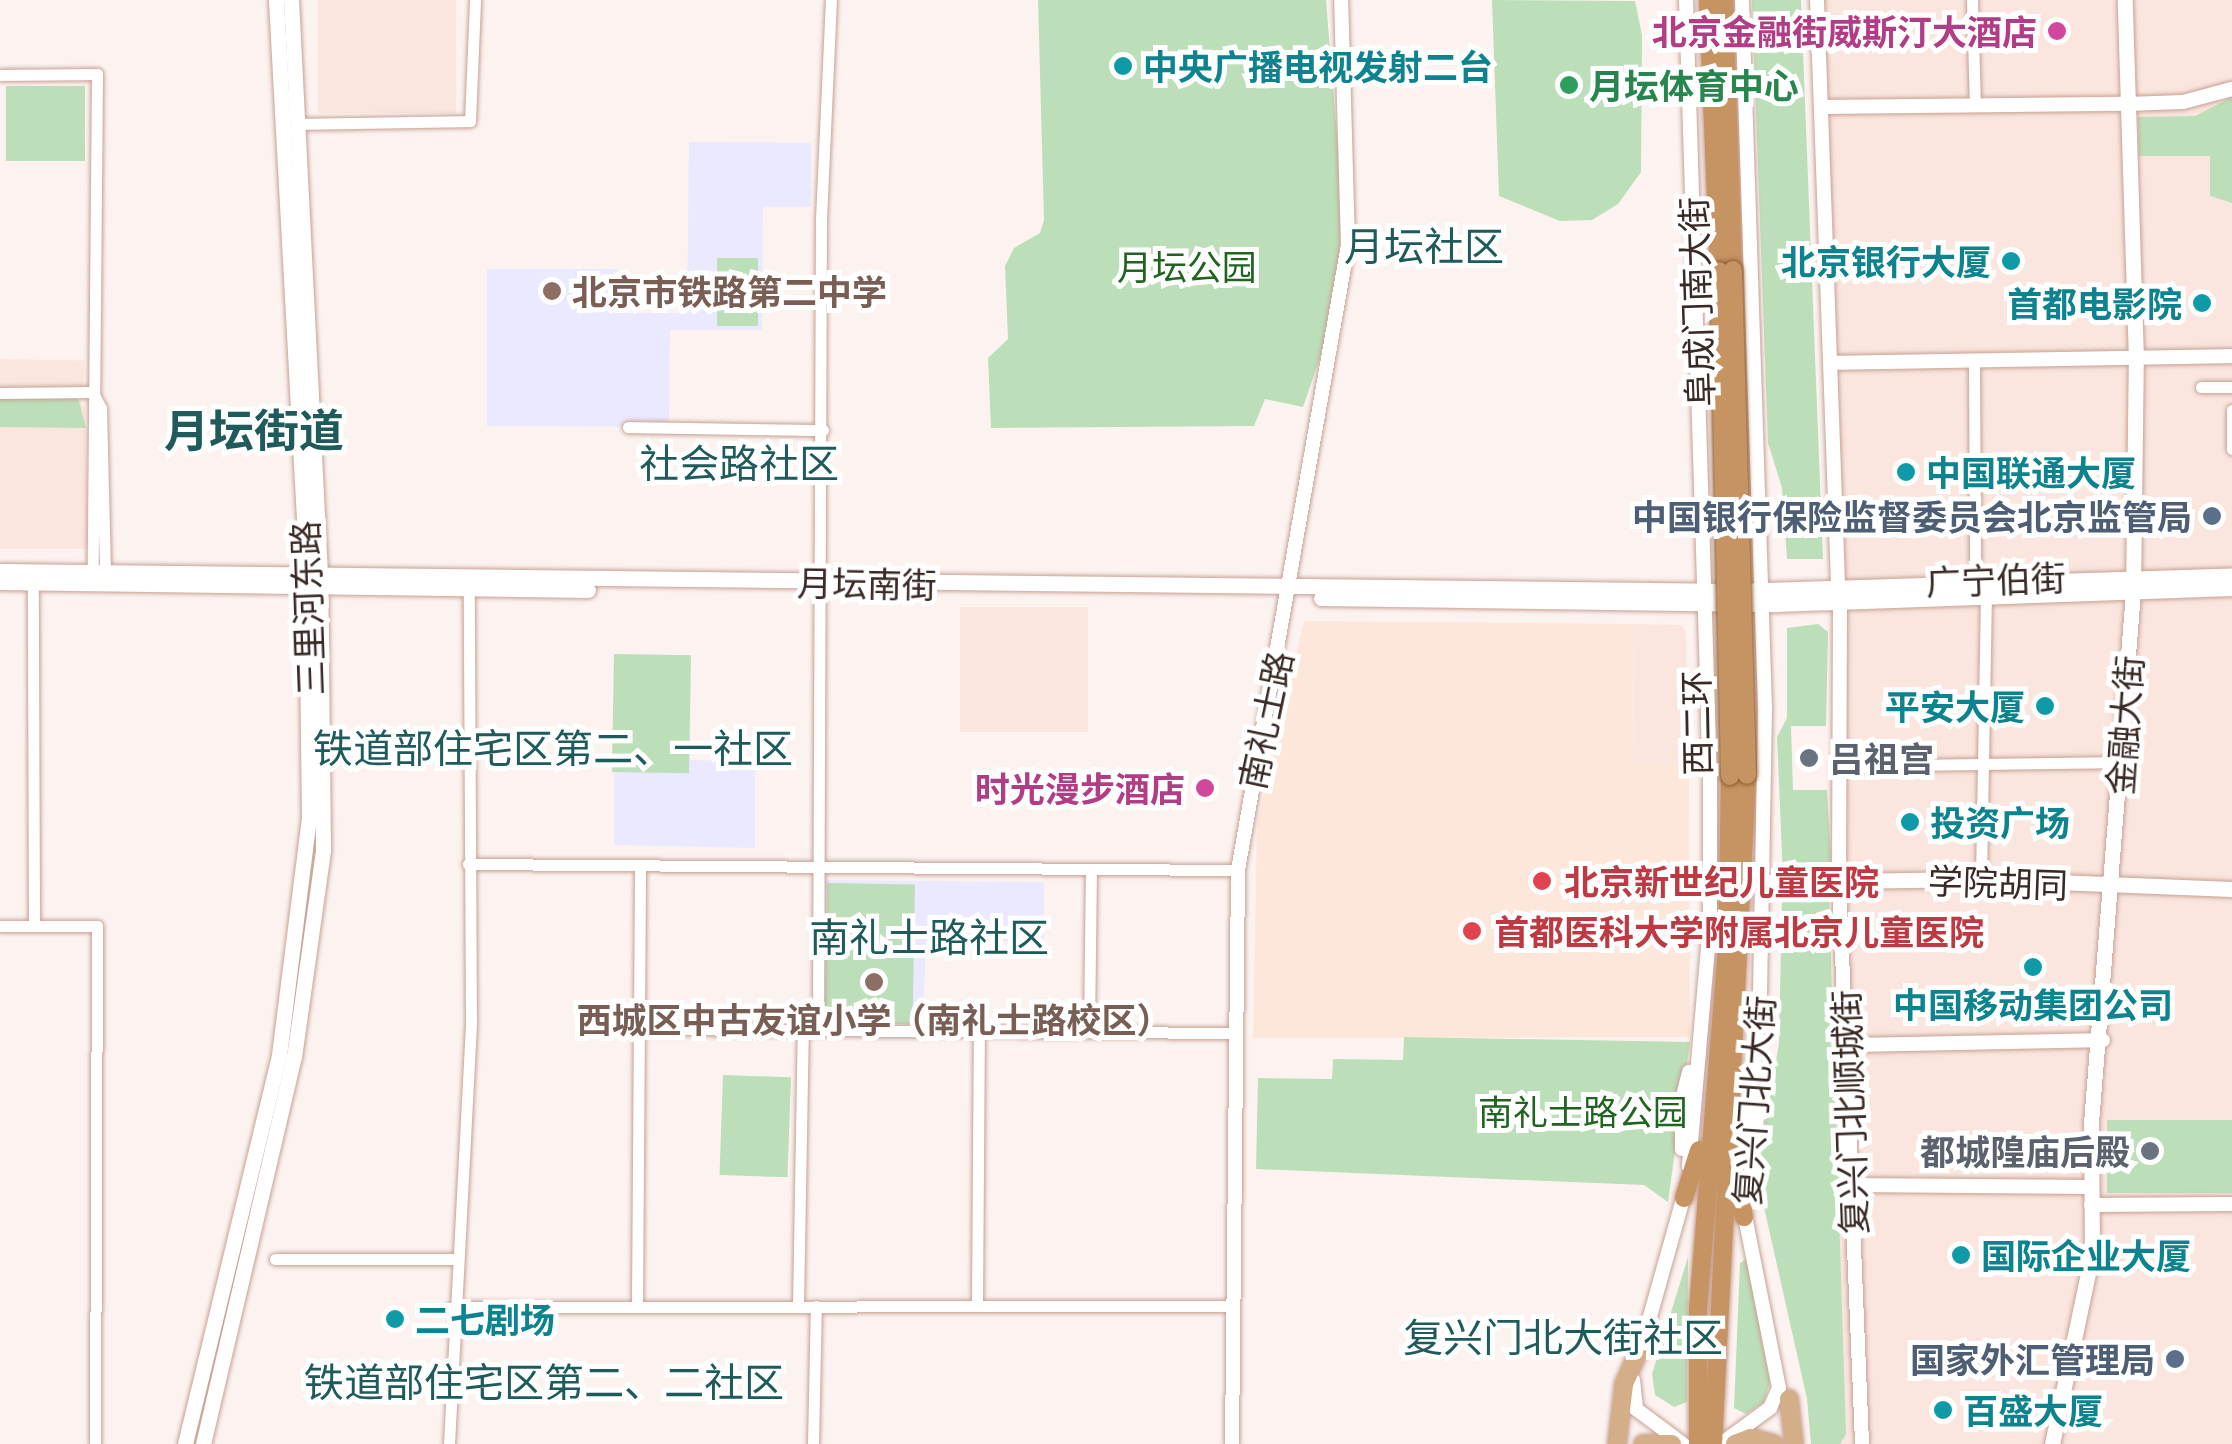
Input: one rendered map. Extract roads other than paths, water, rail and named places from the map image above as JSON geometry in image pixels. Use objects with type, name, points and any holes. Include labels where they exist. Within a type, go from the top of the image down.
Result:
[{"type":"highway","name":"西二环","points":[[1708,0],[1739,776]]},
{"type":"highway","name":"西二环","points":[[1713,1444],[1721,1122],[1739,776],[1724,0]]},
{"type":"highway","name":"西二环","points":[[1698,1444],[1698,1309],[1721,1122]]},
{"type":"highway","points":[[1684,1198],[1700,1138],[1721,1122],[1744,1217]]},
{"type":"main road","name":"三里河东路","points":[[186,1444],[292,983],[309,818],[314,580],[276,0]]},
{"type":"main road","name":"三里河东路","points":[[203,1444],[308,984],[324,813],[291,0]]},
{"type":"main road","name":"金融大街","points":[[2095,1204],[2091,1187],[2100,1040],[2137,584],[2140,359],[2124,0]]},
{"type":"main road","name":"月坛南街","points":[[0,571],[33,577],[1761,596]]},
{"type":"main road","name":"月坛南街","points":[[0,582],[99,572],[469,589],[824,587]]},
{"type":"main road","name":"广宁伯街","points":[[1839,592],[1986,596],[2232,576]]},
{"type":"main road","name":"广宁伯街","points":[[1761,596],[1975,580],[2232,588]]},
{"type":"main road","name":"金融大街","points":[[2115,886],[2121,762],[2137,584]]},
{"type":"main road","name":"学院胡同","points":[[1763,882],[1981,879],[2232,889]]},
{"type":"main road","points":[[2056,1444],[2091,1318],[2100,1040]]},
{"type":"main road","points":[[1617,1444],[1624,1384],[1644,1338]]},
{"type":"main road","points":[[1789,1399],[1794,1444]]},
{"type":"main road","points":[[1731,1443],[1752,1421]]},
{"type":"main road","points":[[1643,1444],[1675,1441]]},
{"type":"main road","points":[[1731,1443],[1772,1444]]},
{"type":"street","points":[[299,124],[470,121],[475,0]]},
{"type":"street","points":[[818,1029],[824,587],[821,219],[831,0]]},
{"type":"street","name":"南礼士路","points":[[1232,1444],[1238,870],[1348,246],[1341,0]]},
{"type":"street","name":"阜成门南大街","points":[[1686,0],[1707,597]]},
{"type":"street","name":"阜成门南大街","points":[[1742,0],[1761,596]]},
{"type":"street","name":"复兴门北顺城街","points":[[1818,0],[1839,592],[1839,880],[1862,1444]]},
{"type":"street","points":[[1972,0],[1975,105]]},
{"type":"street","points":[[0,74],[97,74],[93,392],[102,408],[99,572]]},
{"type":"street","points":[[1822,107],[2183,102],[2232,89]]},
{"type":"street","points":[[1832,363],[2232,356]]},
{"type":"street","points":[[1974,362],[1975,580]]},
{"type":"street","points":[[2202,387],[2232,387]]},
{"type":"street","points":[[0,393],[93,392]]},
{"type":"street","points":[[2231,446],[2232,410]]},
{"type":"street","points":[[628,428],[822,430]]},
{"type":"street","points":[[1704,508],[1757,508]]},
{"type":"street","points":[[1731,508],[1735,598]]},
{"type":"street","points":[[33,577],[34,926]]},
{"type":"street","points":[[449,1444],[454,1260],[471,1024],[469,589]]},
{"type":"street","name":"复兴门北大街","points":[[1761,596],[1760,1108],[1743,1173],[1744,1217],[1789,1399]]},
{"type":"street","points":[[1981,879],[1986,596]]},
{"type":"street","name":"复兴门北大街","points":[[1675,1441],[1633,1403],[1644,1338],[1684,1198],[1682,1100],[1700,1023],[1710,925],[1707,597]]},
{"type":"street","points":[[1840,766],[2121,762]]},
{"type":"street","points":[[468,864],[818,866],[1091,874],[1238,870]]},
{"type":"street","points":[[636,1305],[640,865]]},
{"type":"street","points":[[1089,1029],[1091,874]]},
{"type":"street","points":[[0,926],[97,926],[96,1444]]},
{"type":"street","points":[[638,1029],[1089,1029],[1237,1033]]},
{"type":"street","points":[[798,1306],[803,1029]]},
{"type":"street","points":[[977,1304],[979,1030]]},
{"type":"street","points":[[1848,1045],[2100,1040]]},
{"type":"street","points":[[1850,1186],[2091,1187]]},
{"type":"street","points":[[2095,1204],[2232,1204]]},
{"type":"street","points":[[275,1259],[454,1260]]},
{"type":"street","points":[[813,1444],[816,1306]]},
{"type":"street","points":[[453,1307],[1233,1306]]},
{"type":"street","points":[[1752,1421],[1775,1400],[1780,1366]]},
{"type":"place","name":"北京金融街威斯汀大酒店","points":[[2057,31]]},
{"type":"place","name":"中央广播电视发射二台","points":[[1123,66]]},
{"type":"place","name":"月坛体育中心","points":[[1569,85]]},
{"type":"place","name":"北京银行大厦","points":[[2011,261]]},
{"type":"place","name":"北京市铁路第二中学","points":[[552,291]]},
{"type":"place","name":"首都电影院","points":[[2202,303]]},
{"type":"place","name":"中国联通大厦","points":[[1906,472]]},
{"type":"place","name":"中国银行保险监督委员会北京监管局","points":[[2212,516]]},
{"type":"place","name":"平安大厦","points":[[2045,706]]},
{"type":"place","name":"吕祖宫","points":[[1809,758]]},
{"type":"place","name":"时光漫步酒店","points":[[1205,788]]},
{"type":"place","name":"投资广场","points":[[1910,822]]},
{"type":"place","name":"北京新世纪儿童医院","points":[[1542,881]]},
{"type":"place","name":"首都医科大学附属北京儿童医院","points":[[1472,931]]},
{"type":"place","name":"中国移动集团公司","points":[[2033,967]]},
{"type":"place","name":"西城区中古友谊小学（南礼士路校区）","points":[[874,982]]},
{"type":"place","name":"都城隍庙后殿","points":[[2150,1151]]},
{"type":"place","name":"国际企业大厦","points":[[1961,1255]]},
{"type":"place","name":"二七剧场","points":[[395,1319]]},
{"type":"place","name":"国家外汇管理局","points":[[2175,1359]]},
{"type":"place","name":"百盛大厦","points":[[1943,1410]]},
{"type":"district","name":"月坛社区","points":[[1424,245]]},
{"type":"district","name":"月坛街道","points":[[254,430]]},
{"type":"district","name":"社会路社区","points":[[739,462]]},
{"type":"district","name":"铁道部住宅区第二、一社区","points":[[553,747]]},
{"type":"district","name":"南礼士路社区","points":[[929,936]]},
{"type":"district","name":"复兴门北大街社区","points":[[1563,1336]]},
{"type":"district","name":"铁道部住宅区第二、二社区","points":[[544,1381]]},
{"type":"park label","name":"月坛公园","points":[[1187,266]]},
{"type":"park label","name":"南礼士路公园","points":[[1583,1111]]}]
